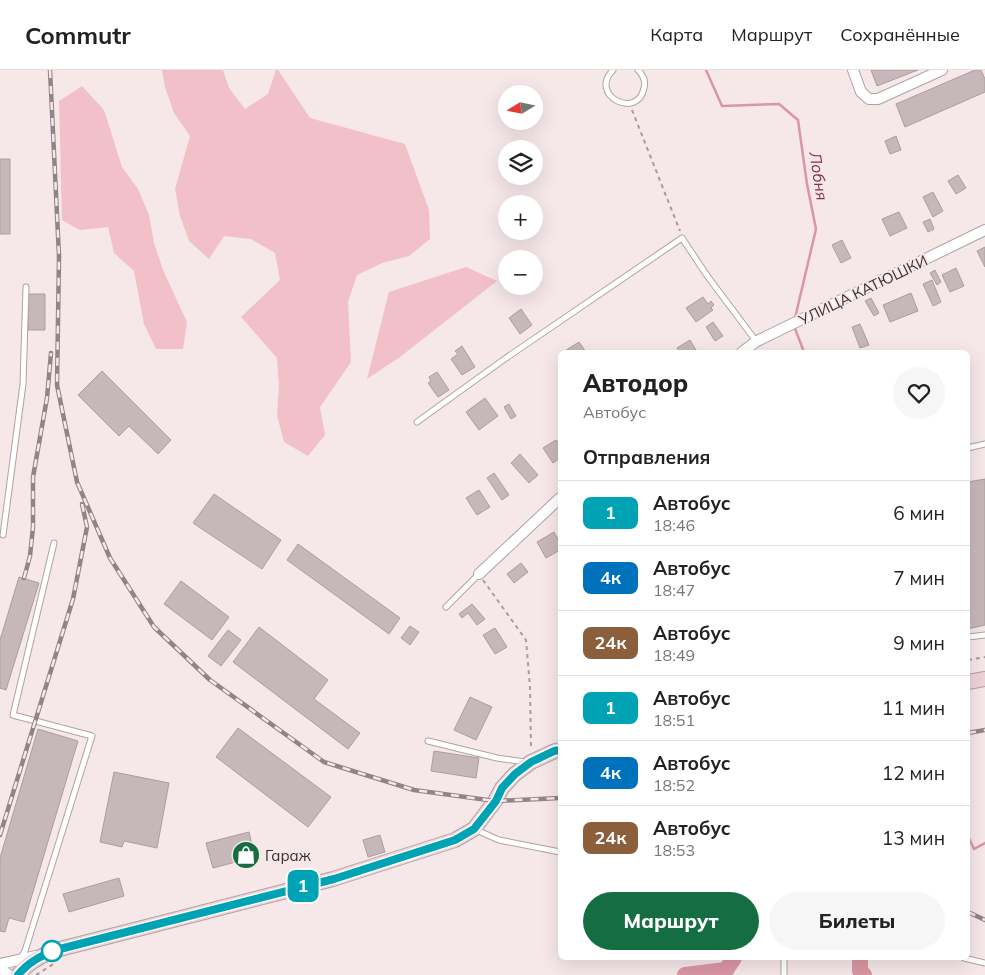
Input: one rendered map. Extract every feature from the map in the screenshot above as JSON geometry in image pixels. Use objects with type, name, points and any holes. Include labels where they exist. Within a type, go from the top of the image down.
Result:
[{"type":"main road","points":[[970,682],[985,679]]},
{"type":"main road","points":[[18,975],[32,961],[46,953],[334,879],[458,839],[474,829],[496,801],[502,788],[515,774],[531,762],[558,750]]},
{"type":"street","points":[[853,70],[861,92],[868,99],[878,99],[942,70]]},
{"type":"street","name":"УЛИЦА КАТЮШКИ","points":[[745,350],[757,341],[985,230]]},
{"type":"street","points":[[479,574],[558,500]]},
{"type":"street","points":[[0,964],[60,949]]},
{"type":"street","points":[[0,968],[9,975]]},
{"type":"lane","points":[[613,70],[607,80],[608,92],[617,102],[630,103],[635,101],[643,92],[644,79],[638,70]]},
{"type":"lane","points":[[417,422],[506,358],[682,238],[757,341]]},
{"type":"lane","points":[[0,542],[22,384],[26,287]]},
{"type":"lane","points":[[970,448],[985,444]]},
{"type":"lane","points":[[20,960],[25,951],[92,736],[13,715],[54,543]]},
{"type":"lane","points":[[446,608],[479,574]]},
{"type":"lane","points":[[970,638],[985,635]]},
{"type":"lane","points":[[428,741],[497,758],[531,762]]},
{"type":"lane","points":[[474,829],[499,840],[558,852]]},
{"type":"lane","points":[[970,959],[985,963]]},
{"type":"lane","points":[[784,960],[784,975]]},
{"type":"path","points":[[630,103],[682,238]]},
{"type":"path","points":[[479,574],[526,640],[530,687],[531,762]]},
{"type":"path","points":[[970,660],[985,657]]},
{"type":"shaded area","points":[[162,70],[223,70],[229,88],[245,109],[268,94],[276,70],[278,70],[310,118],[405,144],[429,210],[430,239],[409,256],[382,263],[357,275],[348,302],[351,362],[320,407],[325,435],[308,456],[284,442],[277,415],[279,386],[277,358],[241,317],[280,280],[275,253],[251,239],[224,236],[209,259],[189,241],[180,216],[175,189],[190,136],[174,113],[165,87]]},
{"type":"shaded area","points":[[82,86],[104,110],[122,167],[138,189],[149,215],[154,243],[163,270],[187,322],[183,349],[156,349],[144,324],[134,271],[114,253],[108,227],[80,230],[62,220],[59,101]]},
{"type":"shaded area","points":[[466,267],[497,281],[400,357],[367,379],[389,292]]},
{"type":"building","points":[[871,70],[918,70],[877,86]]},
{"type":"building","points":[[975,70],[981,70],[985,79],[985,92],[905,127],[896,104]]},
{"type":"building","points":[[896,136],[901,150],[890,154],[885,141]]},
{"type":"building","points":[[0,159],[10,159],[10,234],[0,234]]},
{"type":"building","points":[[958,175],[966,188],[956,194],[948,181]]},
{"type":"building","points":[[933,192],[943,211],[933,217],[923,197]]},
{"type":"building","points":[[899,212],[907,228],[890,236],[882,219]]},
{"type":"building","points":[[930,219],[934,229],[928,232],[923,222]]},
{"type":"building","points":[[842,240],[851,258],[841,263],[832,245]]},
{"type":"building","points":[[985,247],[985,267],[977,251]]},
{"type":"building","points":[[956,268],[964,286],[950,292],[942,275]]},
{"type":"building","points":[[935,270],[941,282],[937,285],[930,273]]},
{"type":"building","points":[[932,280],[941,302],[933,306],[923,284]]},
{"type":"building","points":[[911,293],[918,311],[890,322],[883,305]]},
{"type":"building","points":[[28,294],[45,294],[45,330],[28,330]]},
{"type":"building","points":[[703,297],[708,304],[711,301],[714,305],[711,308],[713,310],[696,322],[686,308]]},
{"type":"building","points":[[871,298],[879,313],[874,316],[865,301]]},
{"type":"building","points":[[521,309],[532,325],[520,334],[509,318]]},
{"type":"building","points":[[713,322],[723,336],[715,341],[706,327]]},
{"type":"building","points":[[860,324],[869,345],[860,348],[852,327]]},
{"type":"building","points":[[690,340],[696,350],[678,350],[677,348]]},
{"type":"building","points":[[579,342],[585,350],[566,350]]},
{"type":"building","points":[[462,346],[475,367],[462,375],[451,359],[458,354],[455,351]]},
{"type":"building","points":[[102,371],[171,440],[158,454],[129,426],[119,436],[78,395]]},
{"type":"building","points":[[437,372],[449,390],[438,397],[428,383],[431,381],[429,377]]},
{"type":"building","points":[[485,398],[498,416],[479,430],[466,412]]},
{"type":"building","points":[[509,404],[516,416],[511,419],[504,407]]},
{"type":"building","points":[[556,440],[558,443],[558,459],[553,463],[543,448]]},
{"type":"building","points":[[520,454],[538,475],[529,483],[511,463]]},
{"type":"building","points":[[494,473],[509,495],[502,500],[487,478]]},
{"type":"building","points":[[985,479],[985,625],[970,629],[970,482]]},
{"type":"building","points":[[479,490],[490,507],[477,515],[466,498]]},
{"type":"building","points":[[214,494],[281,540],[262,569],[193,523]]},
{"type":"building","points":[[554,532],[558,539],[558,551],[546,558],[537,542]]},
{"type":"building","points":[[298,544],[400,618],[389,634],[287,560]]},
{"type":"building","points":[[521,563],[528,572],[514,583],[507,574]]},
{"type":"building","points":[[19,577],[39,583],[6,690],[0,688],[0,640]]},
{"type":"building","points":[[181,581],[229,617],[212,640],[164,604]]},
{"type":"building","points":[[472,604],[485,619],[477,625],[468,613],[462,618],[459,614]]},
{"type":"building","points":[[410,626],[419,632],[410,645],[401,638]]},
{"type":"building","points":[[259,627],[328,680],[314,699],[360,733],[348,749],[233,662]]},
{"type":"building","points":[[495,628],[507,647],[495,654],[483,635]]},
{"type":"building","points":[[228,630],[241,640],[221,666],[208,656]]},
{"type":"building","points":[[470,697],[492,707],[476,740],[454,730]]},
{"type":"building","points":[[238,728],[331,797],[308,827],[216,757]]},
{"type":"building","points":[[38,729],[78,741],[24,922],[9,918],[5,932],[0,931],[0,858]]},
{"type":"building","points":[[434,751],[479,758],[476,778],[431,771]]},
{"type":"building","points":[[114,772],[169,783],[157,848],[124,841],[122,847],[100,842]]},
{"type":"building","points":[[249,832],[255,857],[213,868],[206,843]]},
{"type":"building","points":[[380,835],[385,852],[368,857],[363,840]]},
{"type":"building","points":[[119,878],[124,896],[69,912],[63,894]]},
{"type":"waterway","name":"Лобня","points":[[706,70],[722,106],[779,104],[798,120],[807,184],[816,229],[795,318]]},
{"type":"waterway","name":"Лобня","points":[[794,326],[803,350]]},
{"type":"waterway","name":"Лобня","points":[[970,840],[974,849],[985,843]]},
{"type":"waterway","points":[[685,975],[726,970],[733,960]]},
{"type":"waterway","points":[[860,960],[860,971],[864,975]]},
{"type":"railway","points":[[50,70],[59,256],[57,385],[77,482],[110,558],[154,627],[210,680],[324,762],[414,790],[495,801],[558,798]]},
{"type":"railway","points":[[24,578],[30,556],[33,527],[33,477],[47,398],[51,353]]},
{"type":"railway","points":[[0,835],[73,599],[87,527],[82,504]]},
{"type":"railway","points":[[970,733],[985,730]]},
{"type":"railway","points":[[970,913],[985,920]]},
{"type":"bus line","name":"1","points":[[18,975],[32,961],[46,953],[334,879],[455,840],[474,829],[496,801],[502,788],[515,774],[531,762],[558,750]]},
{"type":"place","name":"Гараж","points":[[246,855]]}]
